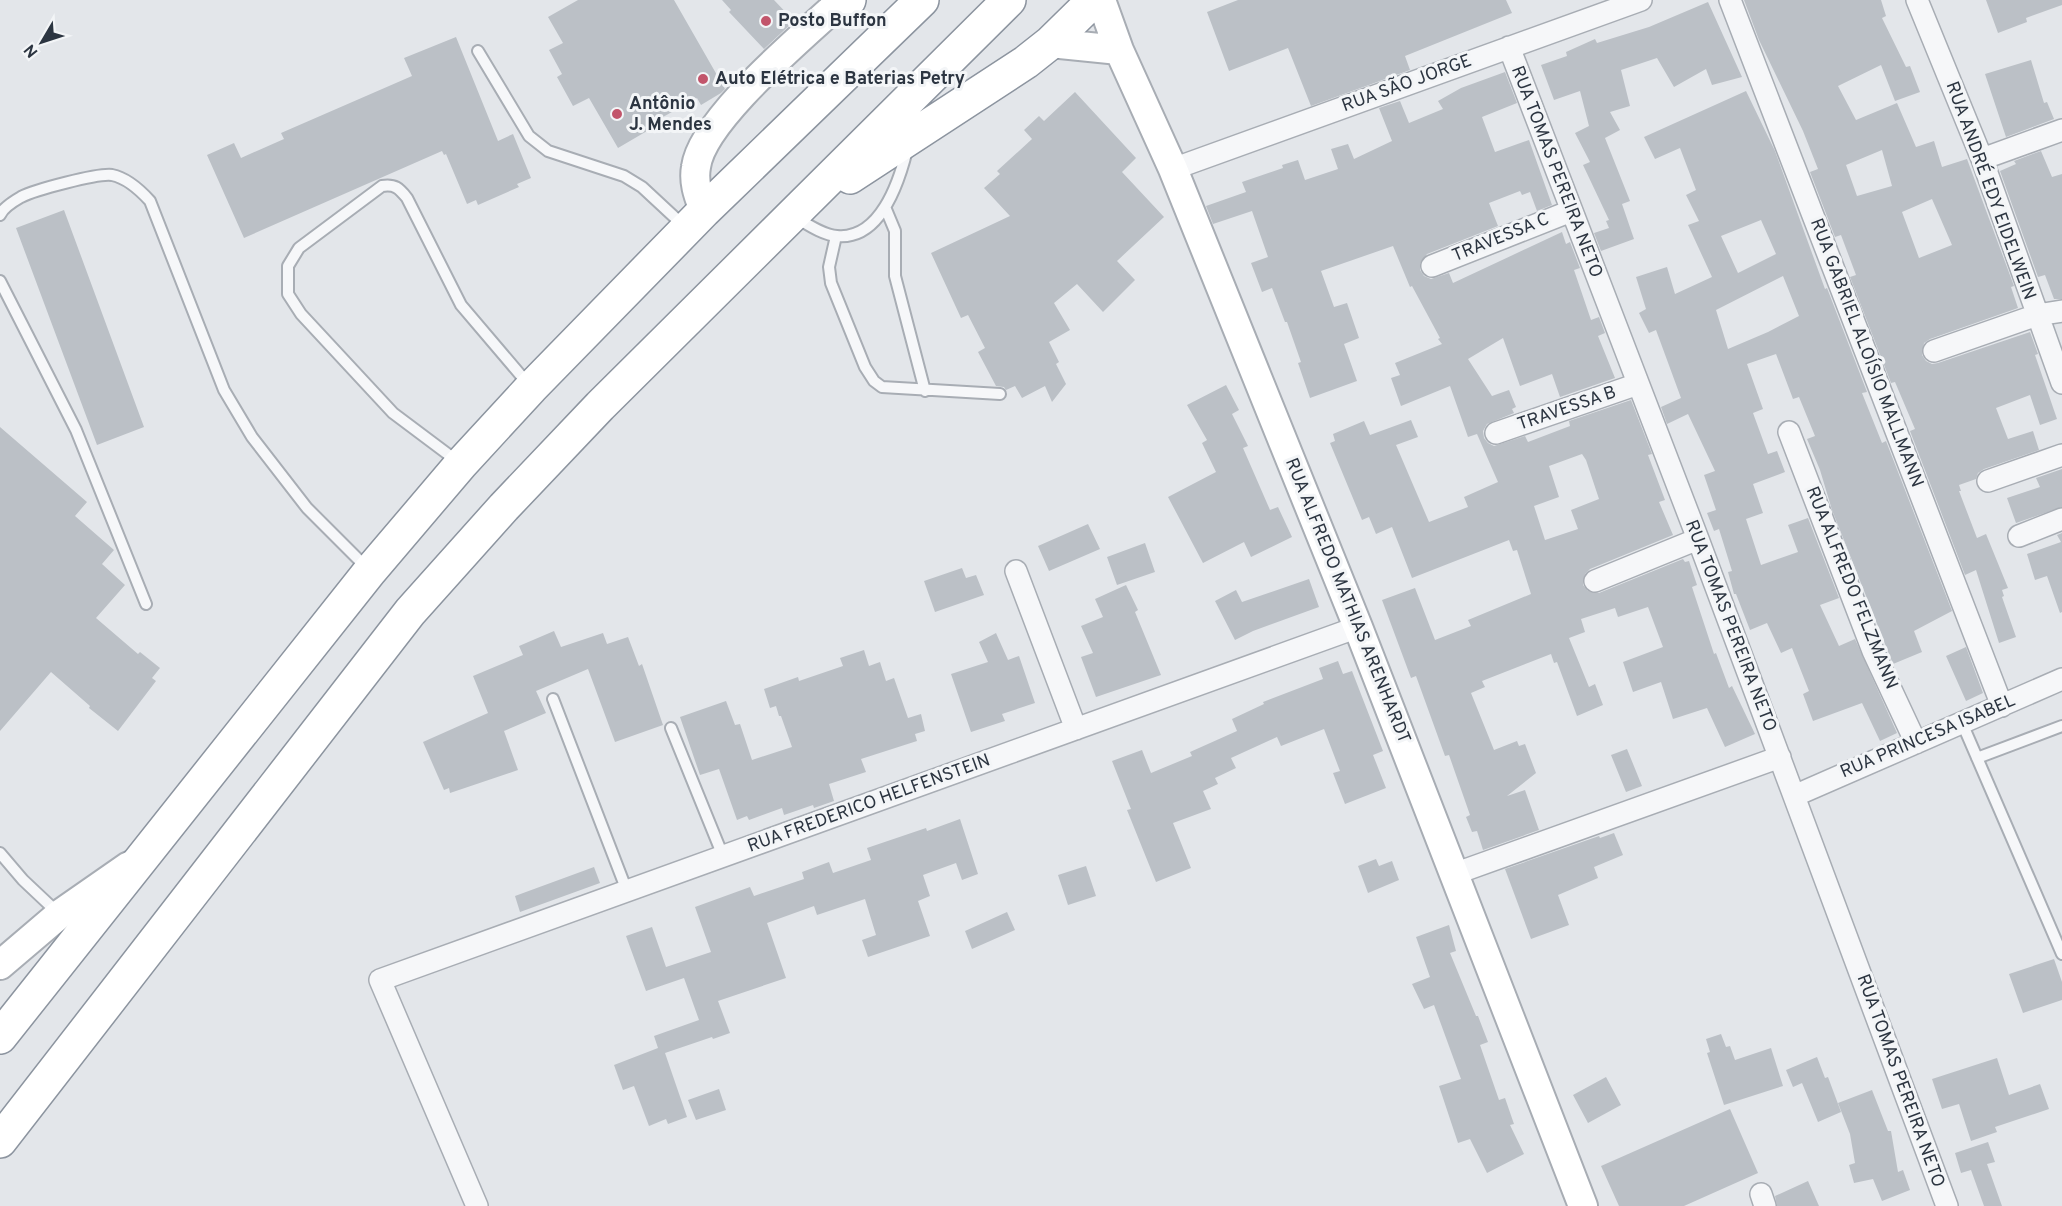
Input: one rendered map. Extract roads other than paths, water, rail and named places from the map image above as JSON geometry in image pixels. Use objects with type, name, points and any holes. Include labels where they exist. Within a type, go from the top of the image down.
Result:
[{"type":"highway","points":[[0,1037],[370,571],[462,464],[531,388],[696,220],[922,0]]},
{"type":"highway","points":[[0,1141],[410,612],[504,507],[600,406],[1009,0]]},
{"type":"highway","points":[[791,215],[1003,79],[1050,43],[1094,0]]},
{"type":"main road","name":"RUA ALFREDO MATHIAS ARENHARDT","points":[[1101,0],[1119,50],[1173,169],[1358,627],[1583,1206]]},
{"type":"main road","points":[[696,220],[695,168],[701,147],[714,127],[762,74],[840,1]]},
{"type":"main road","points":[[1050,43],[1119,50]]},
{"type":"main road","points":[[0,965],[60,914],[141,858]]},
{"type":"street","name":"RUA SÃO JORGE","points":[[1173,169],[1509,47],[1612,6],[1641,0]]},
{"type":"street","name":"RUA GABRIEL ALOÍSIO MALLMANN","points":[[1730,0],[2002,706]]},
{"type":"street","name":"RUA ANDRÉ EDY EIDELWEIN","points":[[1917,0],[1982,159],[2062,382]]},
{"type":"street","name":"RUA TOMAS PEREIRA NETO","points":[[1509,47],[1698,539],[1947,1206]]},
{"type":"street","points":[[1982,159],[2062,130]]},
{"type":"street","name":"TRAVESSA C","points":[[1432,266],[1571,211]]},
{"type":"street","points":[[1934,351],[2037,315],[2062,311]]},
{"type":"street","name":"TRAVESSA B","points":[[1496,433],[1638,384]]},
{"type":"street","name":"RUA ALFREDO FELZMANN","points":[[1790,432],[1873,651],[1916,743]]},
{"type":"street","points":[[1988,481],[2062,455]]},
{"type":"street","points":[[2019,536],[2062,519]]},
{"type":"street","points":[[1595,581],[1698,539]]},
{"type":"street","points":[[1016,571],[1076,729]]},
{"type":"street","name":"RUA FREDERICO HELFENSTEIN","points":[[477,1206],[380,980],[1358,627]]},
{"type":"street","name":"RUA PRINCESA ISABEL","points":[[1794,795],[2062,679]]},
{"type":"street","points":[[1454,874],[1779,757]]},
{"type":"lane","points":[[478,51],[529,136],[548,151],[624,176],[696,220]]},
{"type":"lane","points":[[791,215],[836,236],[850,235],[866,228],[885,207],[903,167],[910,138]]},
{"type":"lane","points":[[0,215],[22,196],[86,178],[112,175],[135,186],[150,201],[224,390],[252,437],[307,508],[370,571]]},
{"type":"lane","points":[[462,464],[393,413],[301,314],[288,294],[288,266],[298,248],[382,186],[391,185],[399,188],[407,198],[461,305],[531,388]]},
{"type":"lane","points":[[885,207],[895,231],[895,276],[925,391]]},
{"type":"lane","points":[[836,236],[828,267],[831,283],[865,367],[874,381],[882,387],[1000,394]]},
{"type":"lane","points":[[0,281],[76,430],[146,604]]},
{"type":"lane","points":[[553,699],[627,891]]},
{"type":"lane","points":[[1962,723],[2062,954]]},
{"type":"lane","points":[[1977,758],[2062,726]]},
{"type":"lane","points":[[671,728],[723,856]]},
{"type":"lane","points":[[0,853],[23,880],[60,914]]},
{"type":"place","name":"Posto Buffon","points":[[766,21]]},
{"type":"place","name":"Auto Elétrica e Baterias Petry","points":[[703,79]]},
{"type":"place","name":"Antônio J. Mendes","points":[[617,114]]}]
